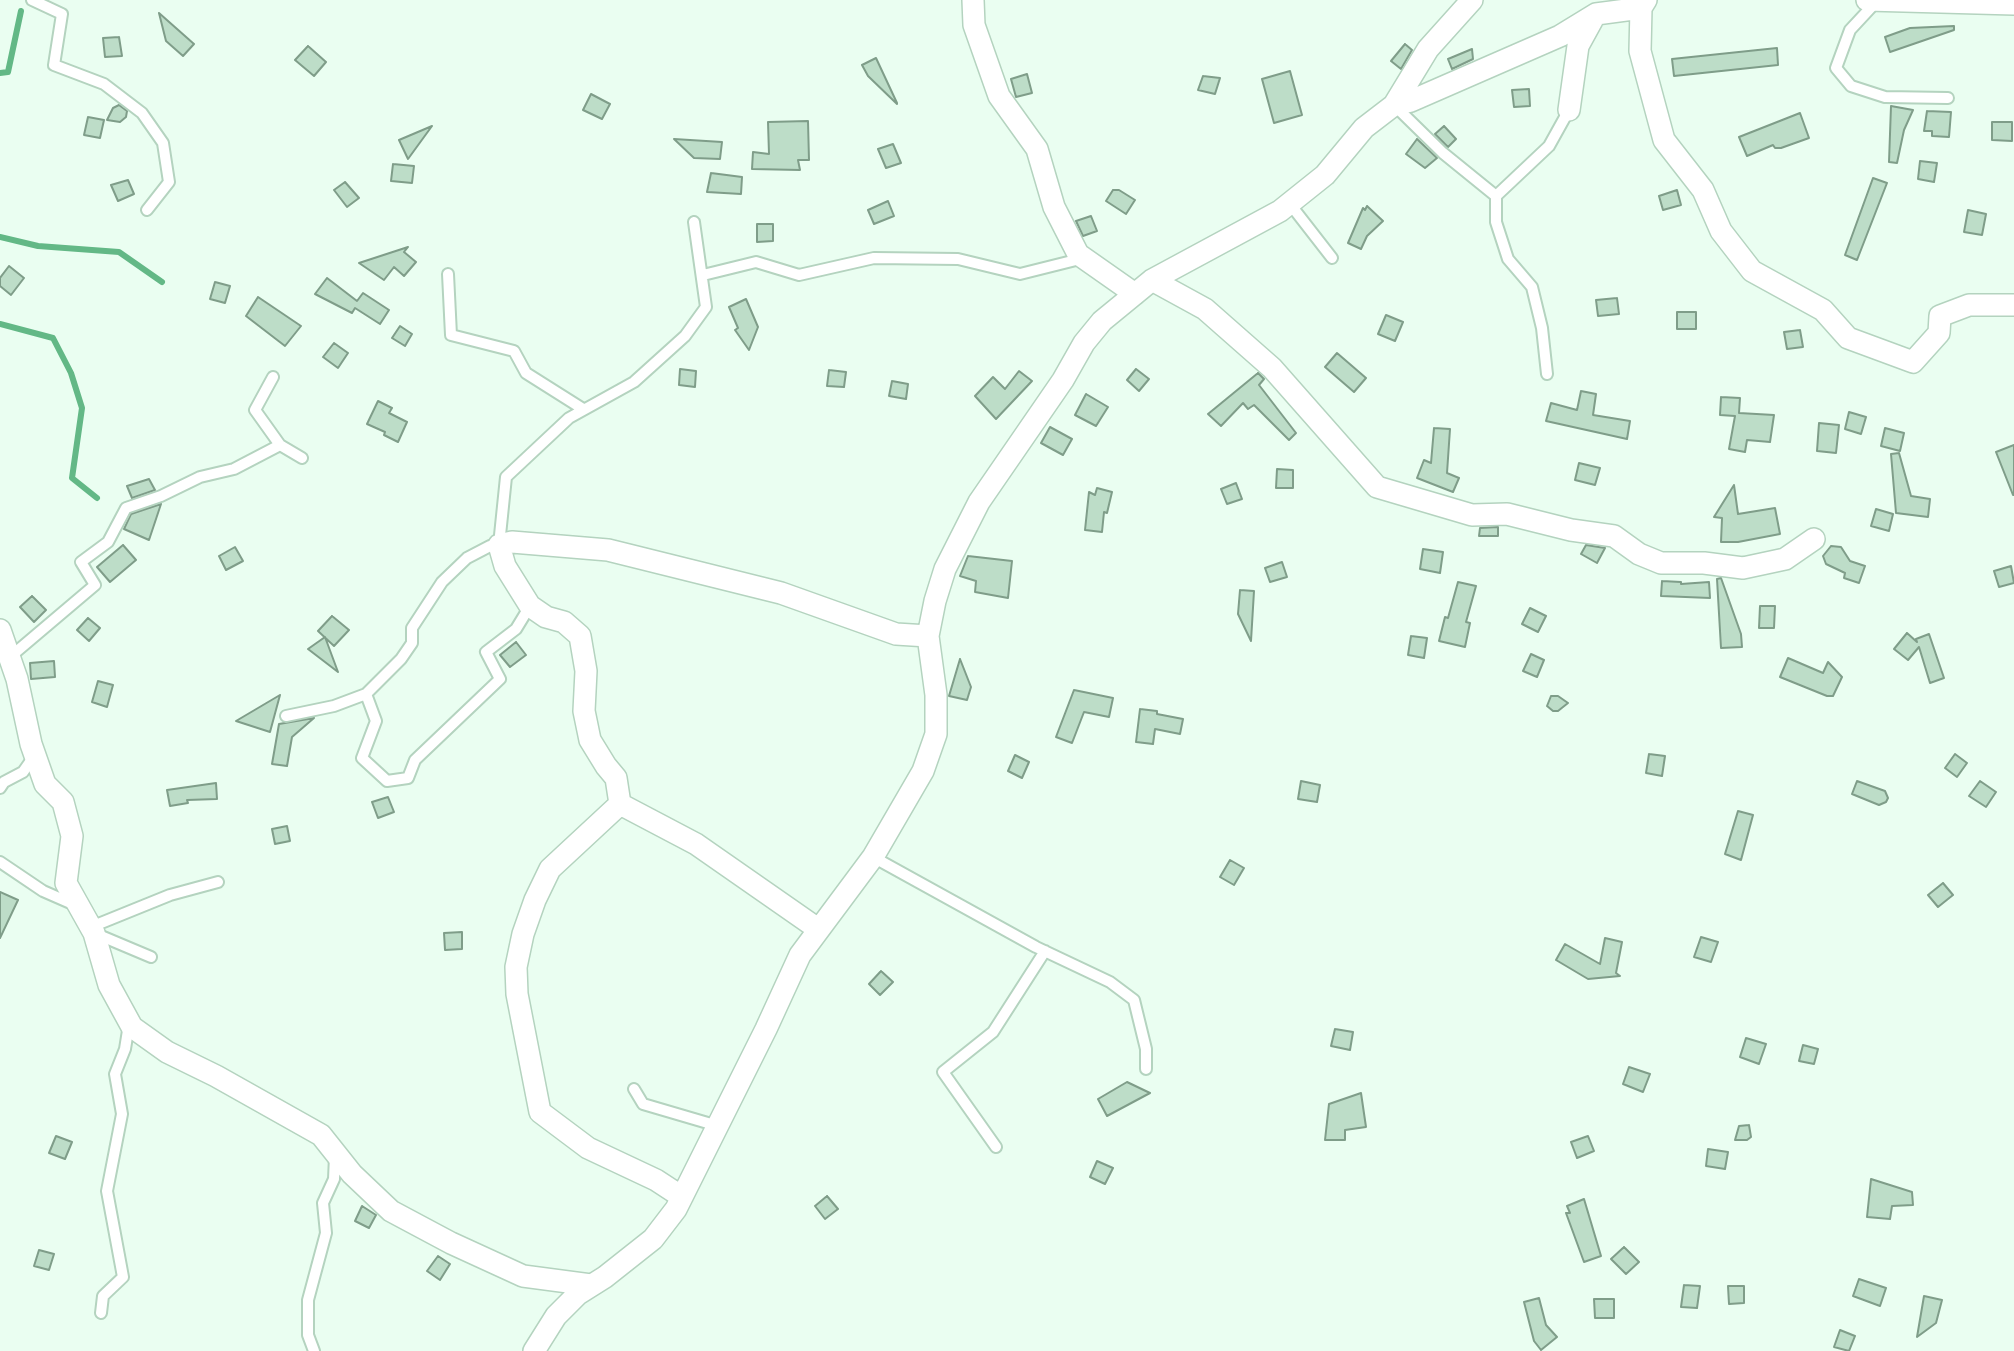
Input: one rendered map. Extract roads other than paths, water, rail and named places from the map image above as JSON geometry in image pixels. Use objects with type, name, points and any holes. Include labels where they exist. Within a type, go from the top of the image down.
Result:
[{"type":"street","points":[[973,0],[974,25],[999,96],[1037,149],[1054,207],[1078,254],[1143,287],[1205,309],[1272,368],[1377,487],[1472,515],[1507,514],[1571,530],[1614,536],[1639,554],[1661,563],[1704,563],[1744,568],[1786,559],[1814,539]]},
{"type":"street","points":[[534,1351],[556,1316],[578,1294],[653,1239],[676,1209],[800,955],[873,857],[923,771],[936,734],[936,695],[928,636],[945,569],[979,502],[1063,380],[1084,343],[1102,321],[1143,287],[1290,204],[1325,175],[1364,128],[1394,105],[1428,49],[1472,0]]},
{"type":"street","points":[[1867,0],[2014,4]]},
{"type":"street","points":[[1394,105],[1411,102],[1560,36],[1598,7],[1643,4],[1640,51],[1664,140],[1703,190],[1721,231],[1752,271],[1823,310],[1848,338],[1913,362],[1939,333],[1940,316],[1969,305],[2014,305]]},
{"type":"street","points":[[1569,110],[1578,46],[1598,7]]},
{"type":"street","points":[[620,804],[616,778],[590,740],[584,711],[586,671],[580,636],[564,622],[546,617],[530,606],[505,566],[499,545],[524,543],[608,550],[781,593],[896,634],[928,636]]},
{"type":"street","points":[[0,630],[17,679],[35,755],[45,783],[63,802],[72,835],[66,883],[92,930],[108,985],[132,1027],[166,1052],[216,1076],[321,1135],[352,1174],[391,1211],[451,1243],[523,1276],[591,1285]]},
{"type":"street","points":[[620,804],[696,844],[818,929]]},
{"type":"street","points":[[620,804],[550,869],[523,934],[516,967],[517,994],[540,1112],[588,1148],[656,1181],[682,1197]]},
{"type":"lane","points":[[32,0],[62,14],[54,65],[104,84],[142,113],[163,143],[169,182],[147,210]]},
{"type":"lane","points":[[1878,0],[1850,30],[1836,68],[1851,86],[1885,97],[1948,98]]},
{"type":"lane","points":[[1394,105],[1443,153],[1496,196]]},
{"type":"lane","points":[[1548,374],[1542,328],[1532,287],[1507,260],[1496,222],[1496,196],[1549,146],[1569,110]]},
{"type":"lane","points":[[1290,204],[1332,258]]},
{"type":"lane","points":[[286,716],[334,706],[366,694],[401,659],[412,643],[412,628],[442,582],[467,558],[490,546],[499,545],[506,477],[569,418],[634,383],[685,336],[706,307],[694,222]]},
{"type":"lane","points":[[703,275],[756,261],[799,275],[874,258],[958,259],[1020,274],[1084,258]]},
{"type":"lane","points":[[448,274],[451,335],[514,351],[526,373],[583,409]]},
{"type":"lane","points":[[273,377],[254,411],[280,444],[302,458]]},
{"type":"lane","points":[[10,657],[95,585],[81,562],[108,542],[126,508],[161,496],[200,477],[234,469],[280,444]]},
{"type":"lane","points":[[366,694],[376,721],[362,758],[387,781],[408,778],[415,760],[500,679],[486,652],[516,629],[530,606]]},
{"type":"lane","points":[[0,788],[4,782],[23,772],[35,755]]},
{"type":"lane","points":[[873,857],[1045,951],[1110,982],[1134,1000],[1146,1049],[1146,1069]]},
{"type":"lane","points":[[0,862],[43,891],[80,908]]},
{"type":"lane","points":[[92,930],[170,895],[218,882]]},
{"type":"lane","points":[[92,930],[151,957]]},
{"type":"lane","points":[[996,1147],[943,1072],[993,1032],[1045,951]]},
{"type":"lane","points":[[101,1313],[103,1296],[123,1277],[107,1191],[122,1114],[115,1074],[125,1049],[129,1021]]},
{"type":"lane","points":[[634,1089],[643,1104],[718,1126]]},
{"type":"lane","points":[[314,1351],[308,1335],[308,1300],[326,1233],[323,1203],[334,1179],[335,1153]]},
{"type":"waterway","points":[[0,73],[8,72],[21,11]]},
{"type":"waterway","points":[[0,237],[38,246],[119,252],[162,282]]},
{"type":"waterway","points":[[0,324],[53,338],[71,373],[82,408],[72,478],[97,498]]}]
